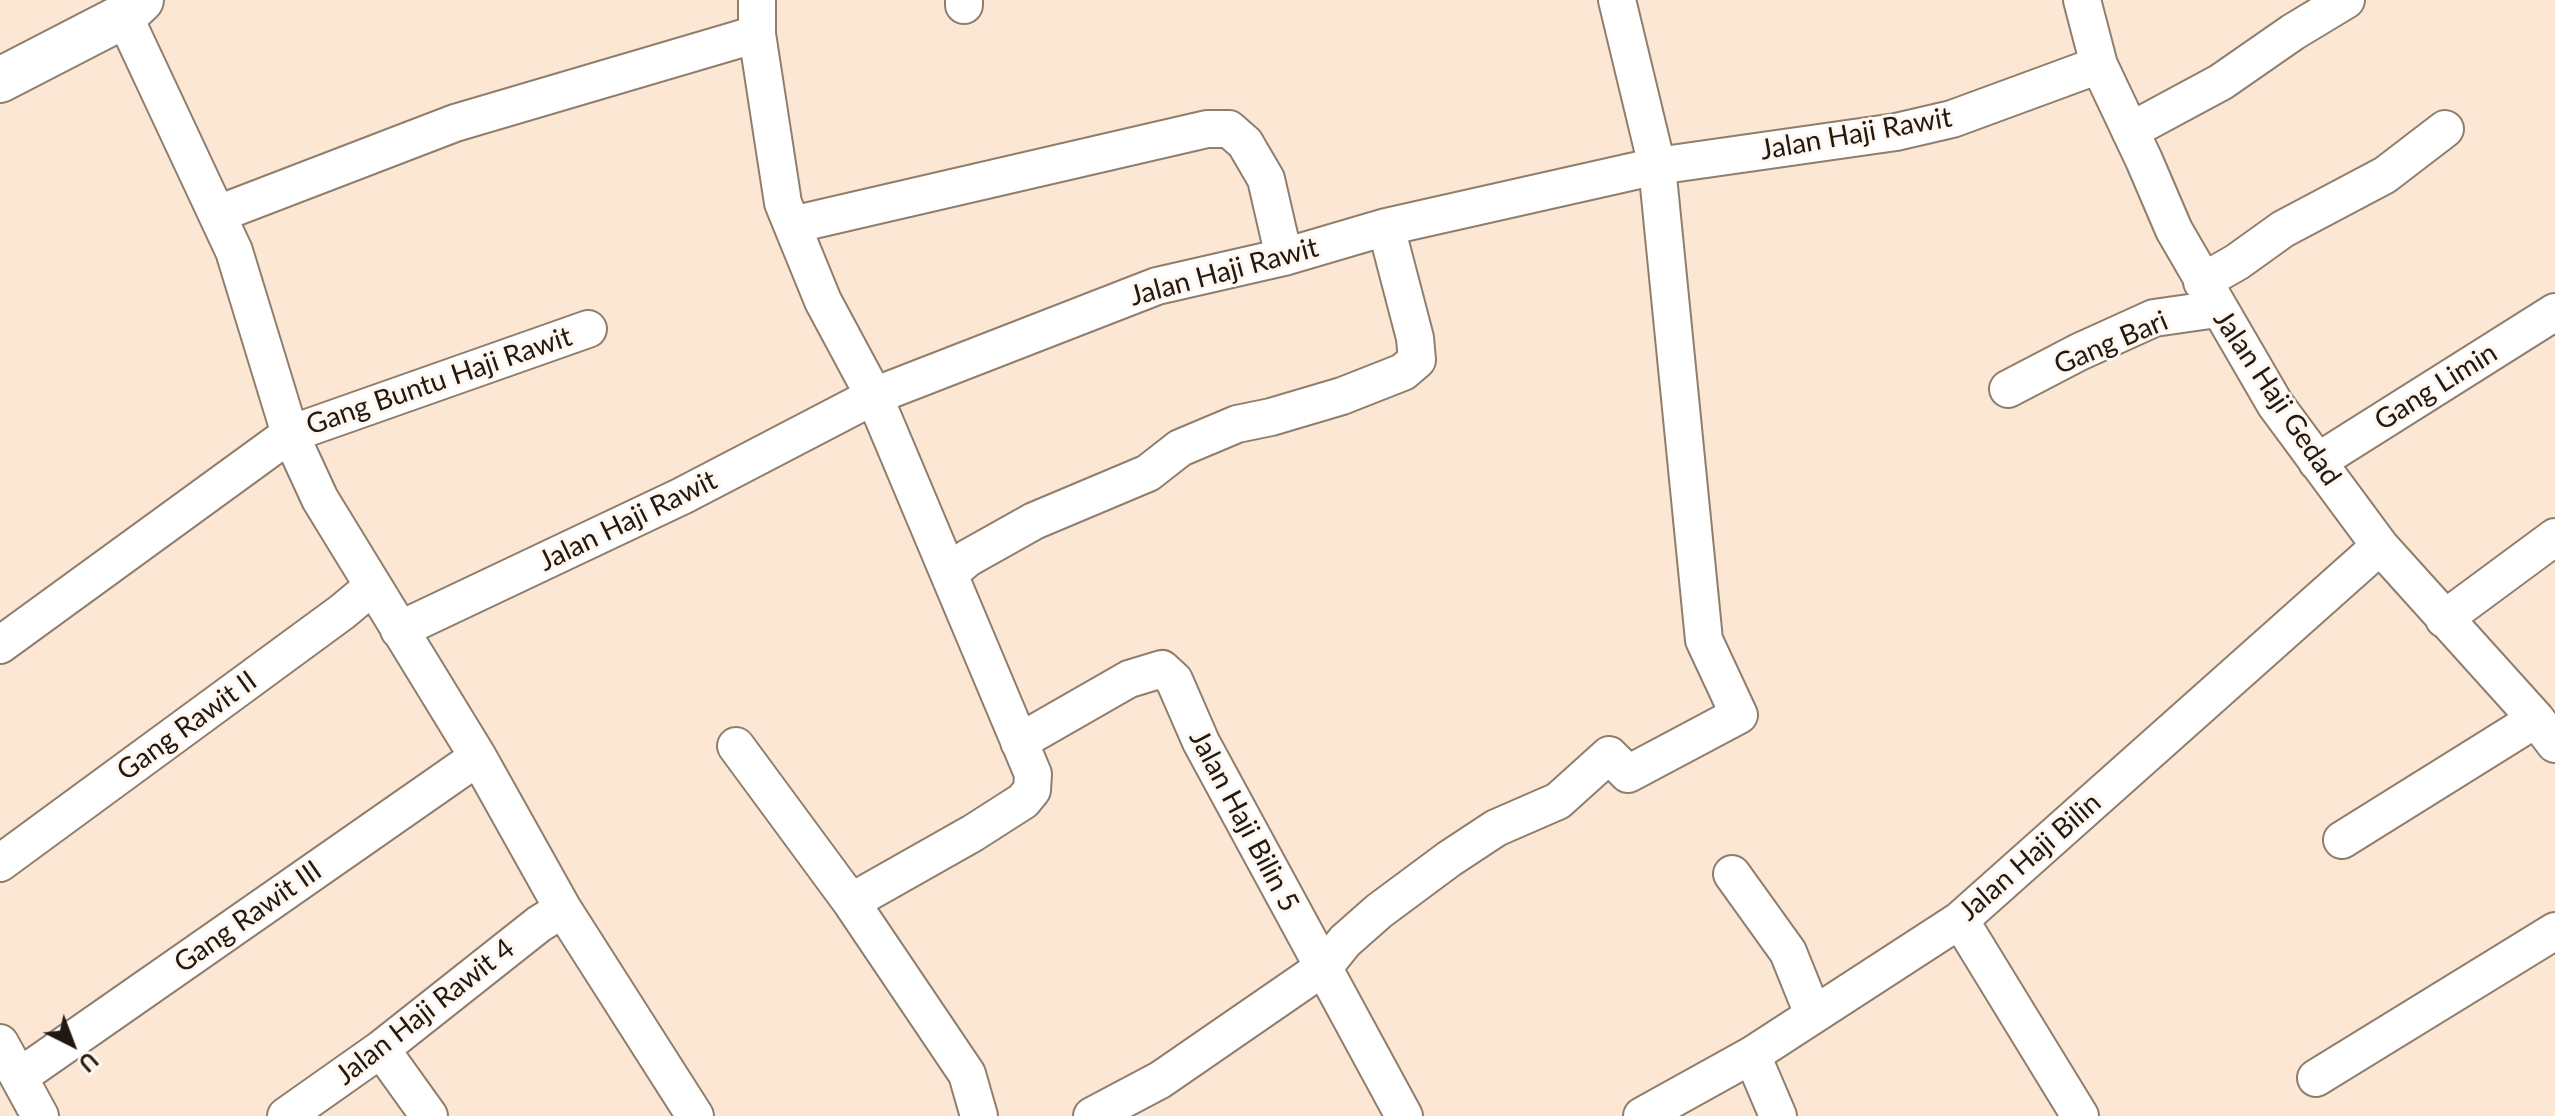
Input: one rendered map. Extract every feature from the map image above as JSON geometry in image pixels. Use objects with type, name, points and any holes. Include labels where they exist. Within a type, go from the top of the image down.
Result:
[{"type":"main road","points":[[0,80],[132,8]]},
{"type":"street","points":[[1092,1116],[1160,1080],[1324,967],[1345,941],[1437,867],[1496,828],[1558,801],[1609,755],[1628,774],[1739,715],[1704,640],[1657,166],[1617,0]]},
{"type":"street","name":"Jalan Haji Gedad","points":[[2082,0],[2099,65],[2174,230],[2275,404],[2380,546],[2546,732]]},
{"type":"street","points":[[2130,131],[2221,82],[2346,0]]},
{"type":"street","points":[[132,8],[234,251],[290,434],[320,499],[478,757],[563,909],[695,1116]]},
{"type":"street","points":[[218,214],[455,123],[757,17],[783,203],[823,301],[874,396],[1033,774],[1032,790],[1023,801],[851,902]]},
{"type":"street","name":"Jalan Haji Rawit","points":[[399,630],[682,496],[874,396],[1157,286],[1284,257],[1386,227],[1657,166],[1896,132],[1952,119],[2099,65]]},
{"type":"street","points":[[792,225],[1207,129],[1229,129],[1245,143],[1266,179],[1284,257]]},
{"type":"street","points":[[2210,295],[2237,262],[2283,229],[2385,175],[2445,129]]},
{"type":"street","points":[[949,574],[968,558],[1034,521],[1148,473],[1180,448],[1237,424],[1342,396],[1403,372],[1417,360],[1415,338],[1386,227]]},
{"type":"street","name":"Gang Bari","points":[[2008,389],[2079,352],[2210,295]]},
{"type":"street","name":"Gang Limin","points":[[2317,462],[2555,312]]},
{"type":"street","name":"Gang Buntu Haji Rawit","points":[[0,645],[290,434],[588,329]]},
{"type":"street","points":[[2444,619],[2555,537]]},
{"type":"street","name":"Jalan Haji Bilin","points":[[1642,1116],[1752,1055],[1960,920],[2380,546]]},
{"type":"street","name":"Gang Rawit II","points":[[0,863],[372,587]]},
{"type":"street","name":"Jalan Haji Bilin 5","points":[[1019,742],[1129,679],[1162,669],[1174,680],[1201,742],[1404,1116]]},
{"type":"street","points":[[2342,840],[2546,732]]},
{"type":"street","points":[[736,746],[851,902],[967,1074],[979,1116]]},
{"type":"street","name":"Gang Rawit III","points":[[19,1077],[478,757]]},
{"type":"street","points":[[1732,874],[1788,952],[1813,1014]]},
{"type":"street","name":"Jalan Haji Rawit 4","points":[[286,1116],[381,1049],[539,924],[563,909]]},
{"type":"street","points":[[1960,920],[2080,1116]]},
{"type":"street","points":[[2316,1078],[2555,931]]},
{"type":"street","points":[[0,1043],[40,1116]]},
{"type":"street","points":[[381,1049],[429,1116]]},
{"type":"street","points":[[1752,1055],[1778,1116]]}]
